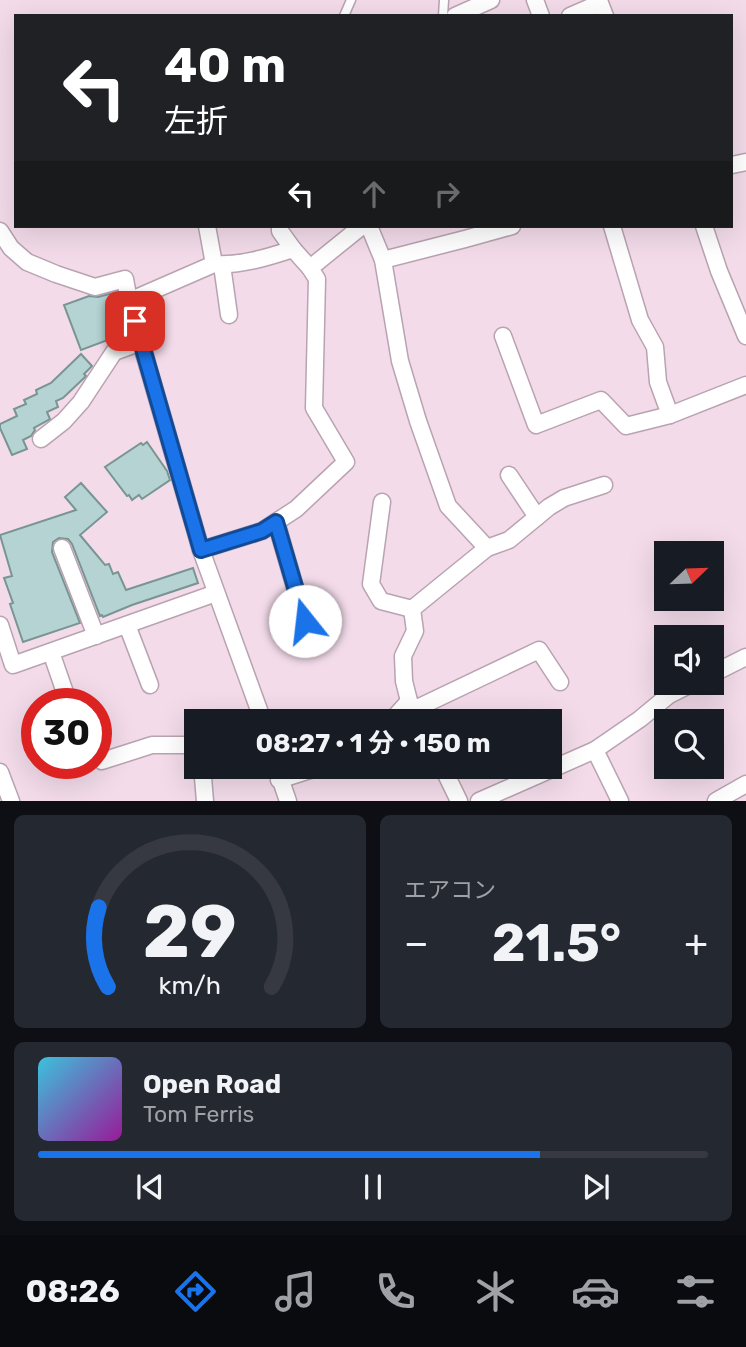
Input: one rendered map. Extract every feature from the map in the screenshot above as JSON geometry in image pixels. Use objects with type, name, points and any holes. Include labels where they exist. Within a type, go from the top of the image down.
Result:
[{"type":"street","points":[[460,14],[491,0]]},
{"type":"street","points":[[574,14],[600,3],[604,14]]},
{"type":"street","points":[[208,228],[229,315]]},
{"type":"street","points":[[201,550],[262,531],[296,509],[346,462],[314,408],[317,279],[280,228]]},
{"type":"street","points":[[310,268],[360,228]]},
{"type":"street","points":[[370,228],[383,260],[400,361],[448,506],[487,548]]},
{"type":"street","points":[[613,228],[640,320],[655,347],[658,382],[670,415]]},
{"type":"street","points":[[705,228],[746,337]]},
{"type":"street","points":[[383,260],[480,230]]},
{"type":"street","points":[[0,231],[11,248],[27,262],[56,274],[95,286],[125,279],[201,550],[259,709]]},
{"type":"street","points":[[129,301],[218,264],[268,258],[293,249]]},
{"type":"street","points":[[503,336],[536,425],[601,400],[626,426],[670,415],[746,385]]},
{"type":"street","points":[[41,439],[64,421],[81,402],[114,352],[141,342]]},
{"type":"street","points":[[509,475],[537,517]]},
{"type":"street","points":[[412,609],[487,548],[509,540],[564,498],[604,485]]},
{"type":"street","points":[[382,502],[371,584],[381,601],[412,609]]},
{"type":"street","points":[[276,522],[312,646]]},
{"type":"street","points":[[62,548],[96,636]]},
{"type":"street","points":[[0,625],[7,668],[216,593]]},
{"type":"street","points":[[412,609],[415,631],[403,656],[404,681],[413,709]]},
{"type":"street","points":[[127,625],[150,685]]},
{"type":"street","points":[[418,709],[539,650],[560,682]]},
{"type":"street","points":[[51,652],[63,688]]},
{"type":"street","points":[[724,669],[745,659]]},
{"type":"street","points":[[490,799],[595,750],[669,695]]},
{"type":"street","points":[[112,758],[152,745],[184,746]]},
{"type":"street","points":[[595,750],[620,801]]},
{"type":"street","points":[[0,772],[11,801]]},
{"type":"street","points":[[203,779],[205,801]]},
{"type":"street","points":[[280,779],[288,801]]},
{"type":"street","points":[[449,779],[460,801]]},
{"type":"street","points":[[716,801],[746,784]]},
{"type":"building","points":[[113,293],[120,312],[112,315],[111,319],[116,337],[81,350],[64,305],[89,296],[98,297]]},
{"type":"building","points":[[81,354],[92,366],[84,374],[86,376],[63,398],[56,401],[58,407],[47,412],[50,419],[34,428],[31,436],[23,440],[27,449],[12,455],[0,424],[17,416],[14,409],[26,404],[24,400],[51,383]]},
{"type":"building","points":[[147,442],[170,480],[142,499],[139,495],[132,500],[105,467],[141,443],[143,445]]},
{"type":"building","points":[[81,483],[107,512],[80,535],[105,565],[109,564],[113,574],[118,572],[126,590],[193,568],[198,583],[103,617],[100,616],[72,544],[68,539],[59,538],[53,542],[52,552],[80,623],[23,642],[4,578],[12,576],[0,535],[76,510],[65,497]]},
{"type":"route","points":[[135,321],[201,550],[262,531],[276,522],[305,621]]}]
